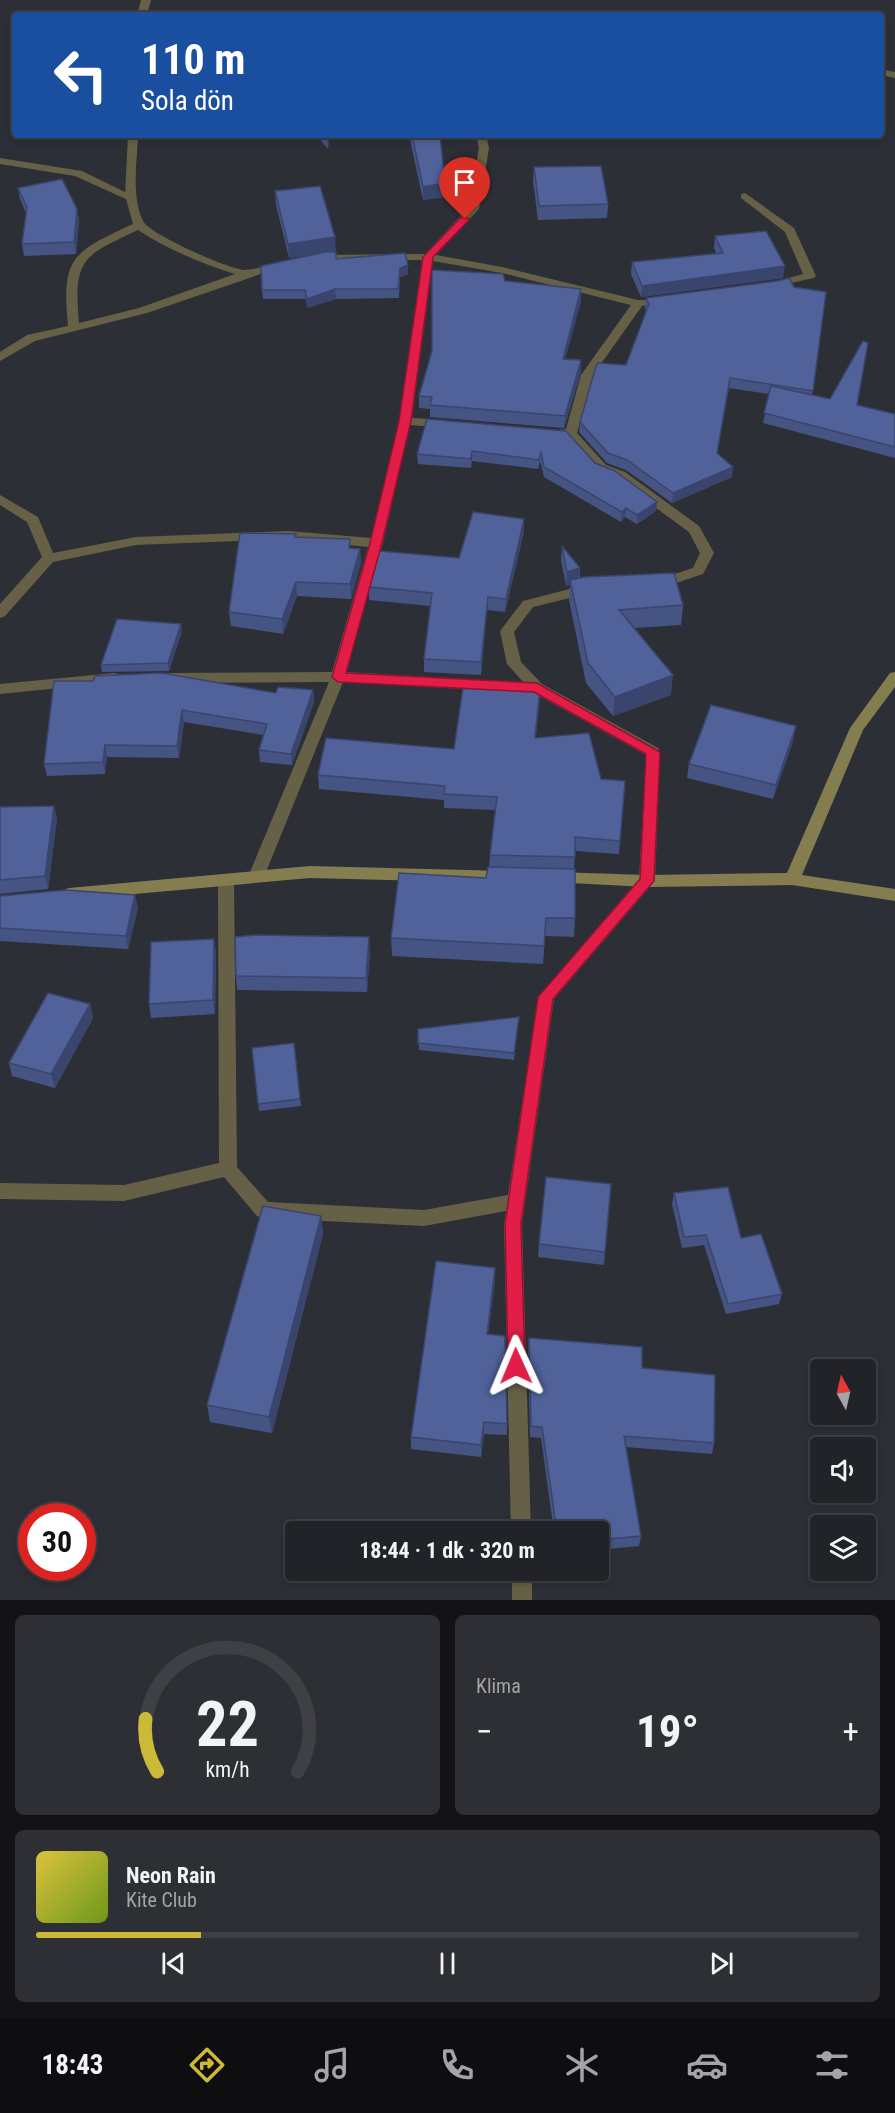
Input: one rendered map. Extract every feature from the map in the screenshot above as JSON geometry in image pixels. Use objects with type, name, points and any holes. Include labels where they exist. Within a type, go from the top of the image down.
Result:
[{"type":"main road","points":[[792,879],[856,728],[895,677]]},
{"type":"main road","points":[[58,895],[310,872],[519,878]]},
{"type":"main road","points":[[542,878],[647,881],[792,879],[895,895]]},
{"type":"street","points":[[133,138],[130,197],[139,225],[178,248],[246,274]]},
{"type":"street","points":[[256,877],[338,677],[376,543],[405,421],[428,257],[473,209],[483,148],[481,138]]},
{"type":"street","points":[[0,161],[78,173],[130,197]]},
{"type":"street","points":[[745,196],[790,230],[810,276],[775,286],[752,288]]},
{"type":"street","points":[[74,328],[70,281],[76,262],[86,251],[139,225]]},
{"type":"street","points":[[0,357],[31,338],[143,311],[246,274],[325,256],[428,257],[502,270],[638,303],[661,300]]},
{"type":"street","points":[[571,434],[587,375],[638,303]]},
{"type":"street","points":[[405,421],[464,426]]},
{"type":"street","points":[[547,432],[571,434],[601,468],[620,475],[694,529],[707,553],[698,571],[666,584],[642,585]]},
{"type":"street","points":[[0,499],[33,520],[49,558]]},
{"type":"street","points":[[0,614],[49,558],[136,541],[289,536],[376,543]]},
{"type":"street","points":[[520,1521],[513,1224],[546,997],[647,881],[653,752],[537,688],[514,664],[507,631],[528,604],[584,589],[607,588]]},
{"type":"street","points":[[155,678],[338,677],[537,688]]},
{"type":"street","points":[[0,689],[132,678]]},
{"type":"street","points":[[226,880],[228,1169],[263,1210],[424,1218],[516,1201]]},
{"type":"street","points":[[0,1191],[124,1193],[228,1169]]},
{"type":"street","points":[[522,1581],[522,1600]]},
{"type":"building","points":[[413,138],[440,138],[445,183],[423,187]]},
{"type":"building","points":[[601,166],[608,204],[539,206],[534,167]]},
{"type":"building","points":[[62,179],[77,209],[74,242],[22,244],[27,207],[18,188]]},
{"type":"building","points":[[320,186],[335,237],[288,244],[275,191]]},
{"type":"building","points":[[766,231],[785,266],[642,286],[632,262],[723,253],[715,236]]},
{"type":"building","points":[[325,252],[336,252],[336,259],[405,253],[408,265],[400,268],[398,289],[335,289],[307,299],[305,290],[262,290],[261,266]]},
{"type":"building","points":[[432,270],[503,274],[505,281],[581,289],[563,359],[581,360],[565,416],[430,405],[432,397],[419,396],[432,351]]},
{"type":"building","points":[[789,278],[794,287],[826,292],[813,391],[730,378],[717,453],[733,467],[673,493],[627,460],[608,453],[580,422],[598,363],[626,365],[649,304],[646,298]]},
{"type":"building","points":[[863,341],[868,343],[857,405],[895,414],[895,447],[764,413],[771,386],[830,399]]},
{"type":"building","points":[[427,419],[566,431],[595,463],[615,471],[657,502],[637,515],[626,508],[622,512],[544,467],[541,452],[539,460],[472,451],[471,459],[417,454]]},
{"type":"building","points":[[473,512],[524,519],[506,599],[488,597],[481,662],[424,659],[432,593],[369,587],[379,551],[459,558]]},
{"type":"building","points":[[240,533],[296,534],[295,537],[350,539],[349,548],[360,549],[350,584],[296,582],[282,619],[229,612]]},
{"type":"building","points":[[562,546],[580,568],[567,572]]},
{"type":"building","points":[[674,573],[683,605],[619,610],[673,675],[615,697],[588,663],[570,580],[585,577]]},
{"type":"building","points":[[117,619],[181,624],[168,663],[101,665]]},
{"type":"building","points":[[162,673],[276,693],[278,687],[313,690],[291,754],[259,750],[267,724],[182,710],[177,746],[105,745],[103,762],[44,764],[54,681],[93,681],[95,676]]},
{"type":"building","points":[[464,681],[540,687],[535,738],[589,733],[601,779],[625,781],[620,841],[575,837],[575,857],[490,855],[497,797],[444,794],[445,786],[318,775],[326,738],[454,749]]},
{"type":"building","points":[[711,705],[796,726],[776,785],[689,764]]},
{"type":"building","points":[[54,806],[45,876],[0,880],[0,807]]},
{"type":"building","points":[[488,867],[575,869],[575,918],[546,918],[544,946],[391,938],[399,873],[486,878]]},
{"type":"building","points":[[66,890],[135,895],[126,936],[0,928],[0,896]]},
{"type":"building","points":[[256,935],[369,937],[366,978],[236,976],[235,937]]},
{"type":"building","points":[[214,939],[213,1000],[149,1004],[151,942]]},
{"type":"building","points":[[48,993],[90,1004],[51,1074],[9,1063]]},
{"type":"building","points":[[519,1017],[514,1053],[418,1043],[418,1029]]},
{"type":"building","points":[[294,1043],[300,1099],[258,1104],[252,1048]]},
{"type":"building","points":[[546,1177],[611,1184],[605,1252],[539,1244]]},
{"type":"building","points":[[728,1187],[741,1238],[761,1234],[782,1294],[728,1304],[706,1235],[684,1237],[674,1193]]},
{"type":"building","points":[[263,1206],[321,1216],[269,1417],[207,1405]]},
{"type":"building","points":[[436,1261],[495,1268],[487,1334],[505,1336],[507,1424],[484,1422],[481,1445],[411,1437]]},
{"type":"building","points":[[529,1338],[642,1347],[642,1368],[715,1375],[714,1443],[624,1436],[641,1536],[609,1539],[609,1521],[555,1521],[542,1427],[531,1426]]},
{"type":"route","points":[[465,219],[428,257],[405,421],[376,543],[338,677],[537,688],[653,752],[647,881],[546,997],[513,1224],[516,1366]]}]
